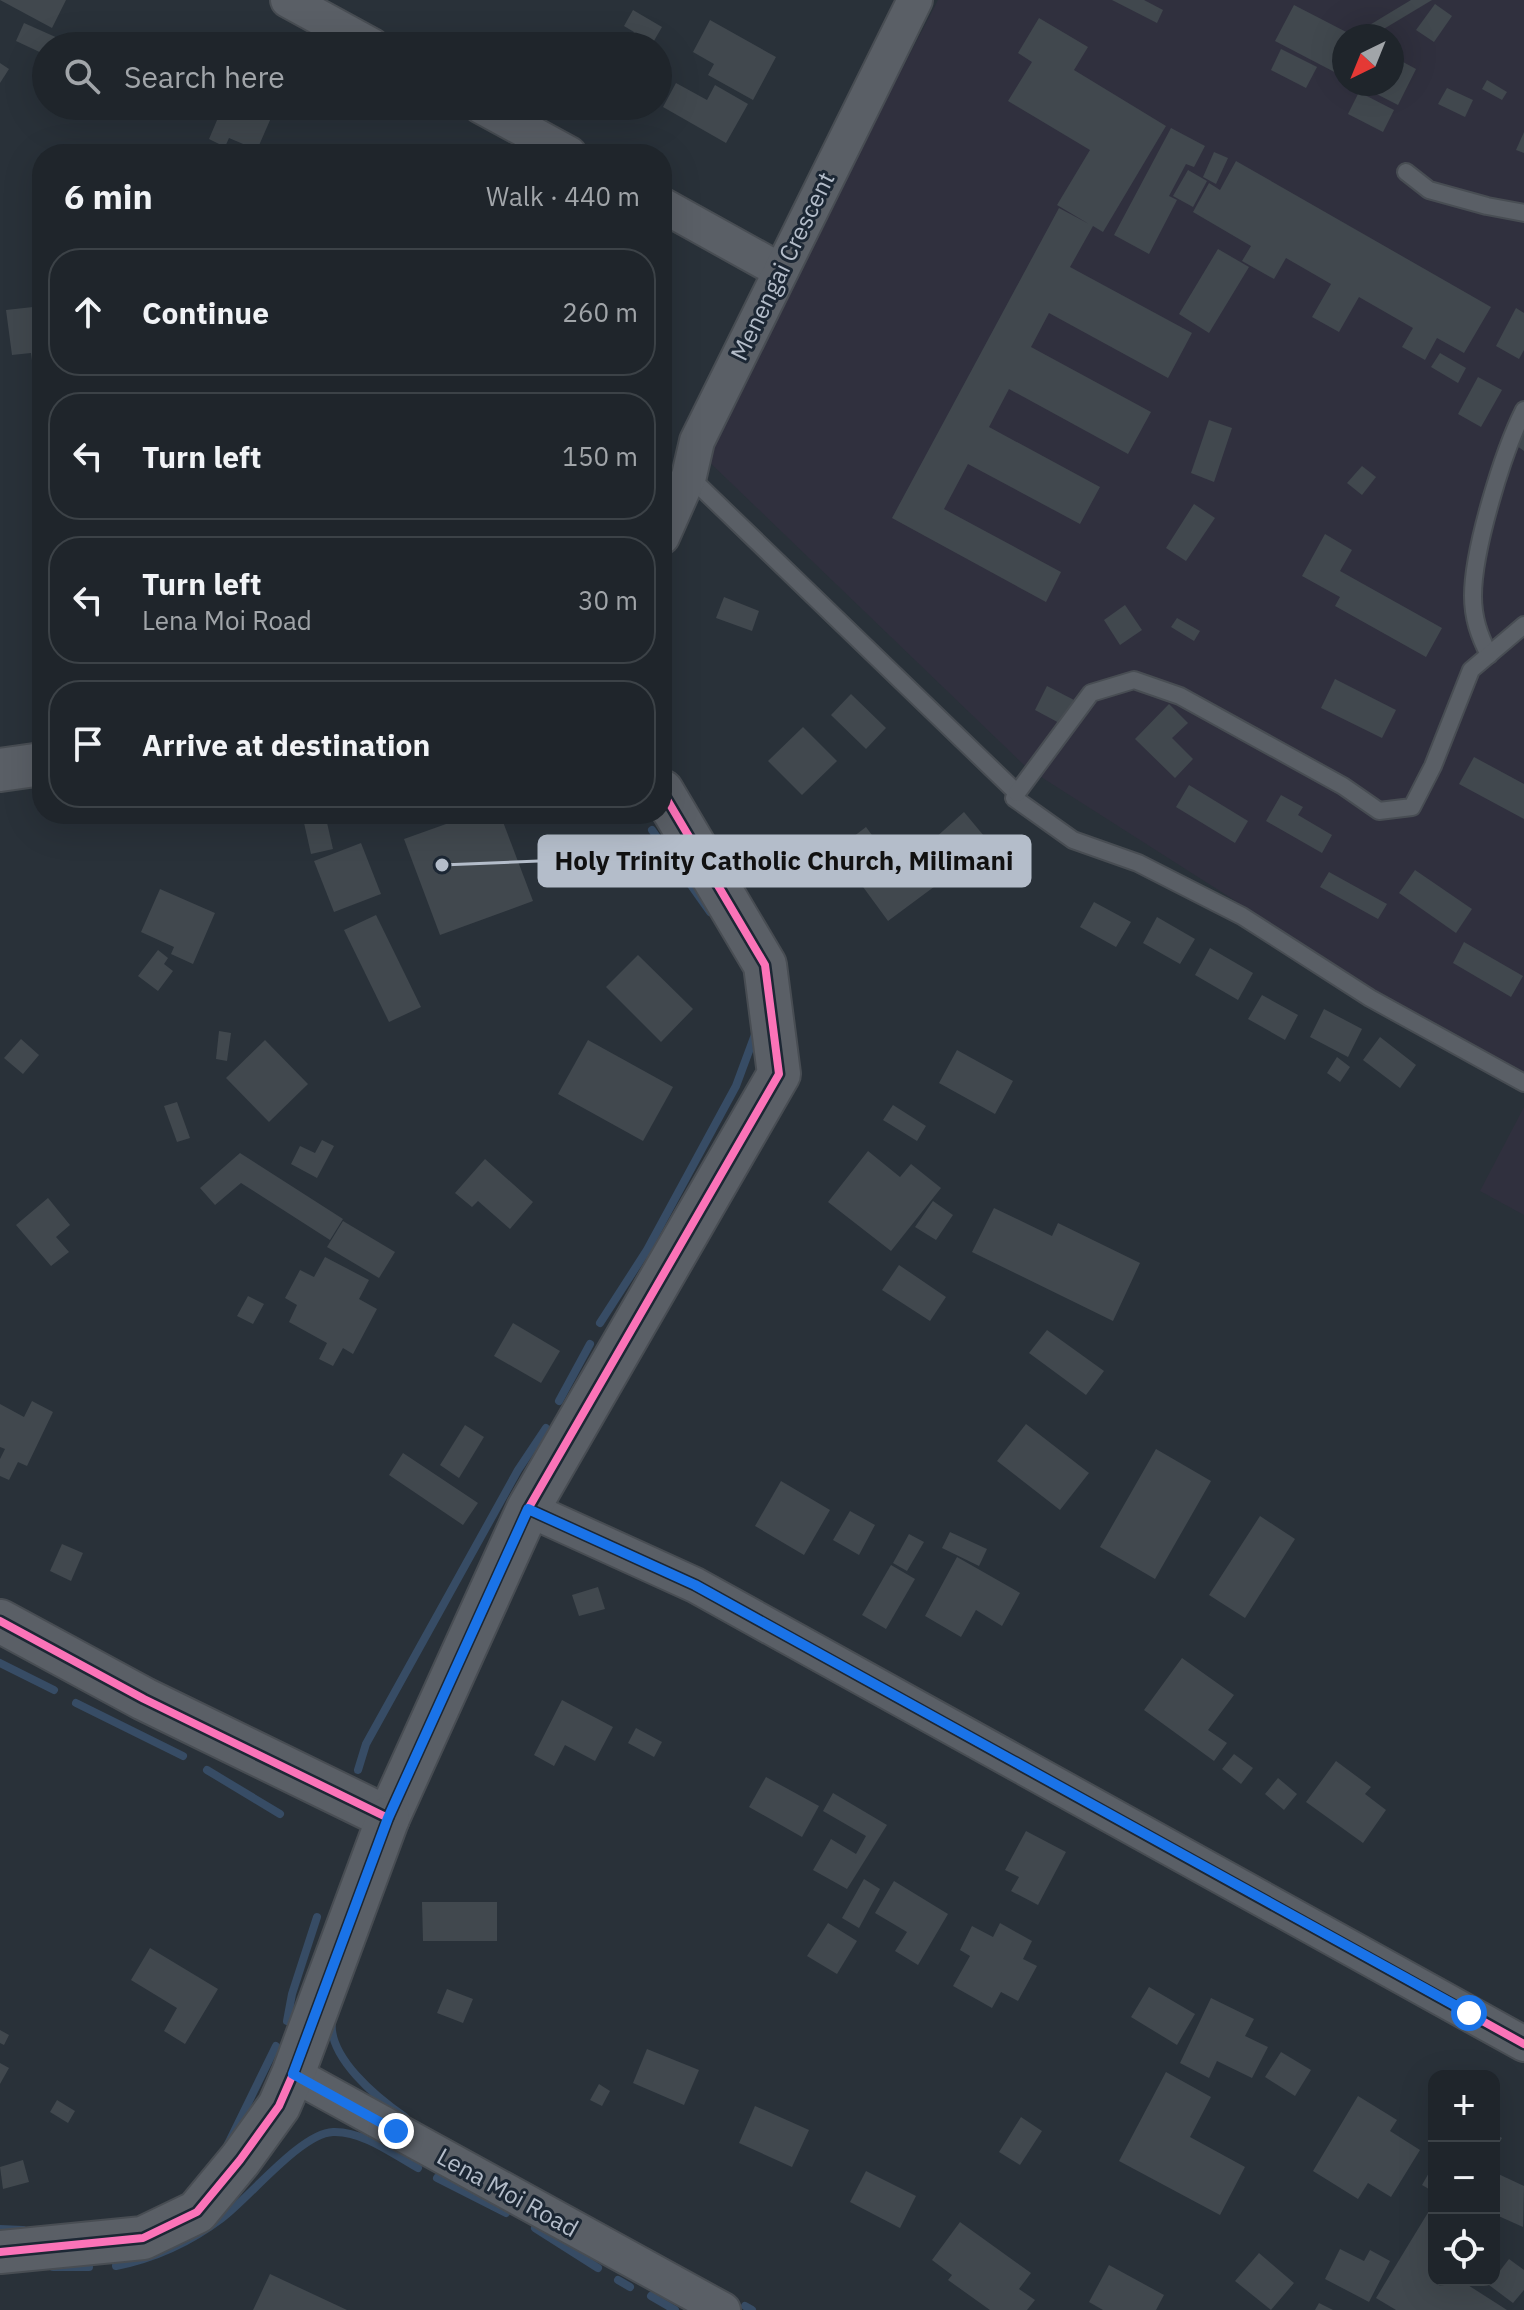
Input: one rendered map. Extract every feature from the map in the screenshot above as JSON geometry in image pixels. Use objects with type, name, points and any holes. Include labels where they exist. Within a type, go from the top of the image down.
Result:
[{"type":"street","points":[[288,0],[346,32]]},
{"type":"street","name":"Menengai Crescent","points":[[672,514],[689,476],[697,441],[915,0]]},
{"type":"street","points":[[507,120],[551,144]]},
{"type":"street","points":[[672,211],[779,270]]},
{"type":"street","points":[[0,770],[32,765]]},
{"type":"street","points":[[0,2252],[143,2238],[197,2212],[279,2106],[388,1818],[528,1509],[779,1074],[765,965],[672,808]]},
{"type":"street","points":[[528,1509],[695,1585],[1524,2044]]},
{"type":"street","points":[[0,1621],[144,1699],[388,1818]]},
{"type":"street","name":"Lena Moi Road","points":[[293,2074],[723,2310]]},
{"type":"lane","points":[[1406,172],[1429,190],[1524,213]]},
{"type":"lane","points":[[1489,655],[1477,630],[1473,595],[1481,542],[1512,434],[1524,410]]},
{"type":"lane","points":[[689,476],[1017,793]]},
{"type":"lane","points":[[1524,625],[1471,670],[1433,766],[1412,807],[1379,811],[1343,786],[1180,696],[1134,680],[1091,693],[1014,798],[1073,840],[1138,863],[1242,916],[1370,998],[1524,1083]]},
{"type":"shaded area","points":[[938,0],[1524,0],[1524,1085],[1027,768],[701,454]]},
{"type":"shaded area","points":[[1524,1107],[1524,1215],[1480,1191]]},
{"type":"building","points":[[0,0],[66,0],[52,28]]},
{"type":"building","points":[[1112,0],[1144,0],[1163,10],[1157,23]]},
{"type":"building","points":[[1411,0],[1432,0],[1392,24],[1371,24]]},
{"type":"building","points":[[1435,4],[1452,16],[1434,42],[1416,30]]},
{"type":"building","points":[[1294,5],[1332,25],[1332,71],[1275,41]]},
{"type":"building","points":[[633,10],[662,27],[659,32],[634,32],[624,26]]},
{"type":"building","points":[[1039,18],[1088,47],[1074,70],[1166,126],[1103,232],[1093,226],[1070,267],[1192,333],[1168,378],[1049,313],[1031,347],[1151,412],[1128,454],[1009,389],[989,427],[1100,487],[1080,524],[968,464],[944,509],[1061,572],[1046,602],[892,518],[1059,208],[1089,224],[1057,205],[1090,150],[1008,101],[1032,62],[1018,53]]},
{"type":"building","points":[[710,20],[776,57],[753,100],[708,75],[714,64],[693,52]]},
{"type":"building","points":[[24,23],[44,32],[32,32],[32,48],[16,41]]},
{"type":"building","points":[[1281,49],[1317,67],[1306,88],[1271,70]]},
{"type":"building","points":[[1404,62],[1416,69],[1404,93]]},
{"type":"building","points":[[0,63],[9,69],[0,83]]},
{"type":"building","points":[[1487,80],[1507,92],[1502,100],[1482,89]]},
{"type":"building","points":[[676,83],[707,100],[715,85],[748,104],[726,143],[672,112],[672,90]]},
{"type":"building","points":[[1447,88],[1473,100],[1465,117],[1438,104]]},
{"type":"building","points":[[1357,96],[1367,96],[1394,110],[1383,132],[1348,114]]},
{"type":"building","points":[[1380,96],[1402,96],[1398,105]]},
{"type":"building","points":[[217,120],[270,120],[260,144],[243,144],[229,138],[226,144],[219,144],[209,139]]},
{"type":"building","points":[[1171,128],[1205,146],[1194,167],[1186,164],[1169,196],[1177,200],[1149,254],[1114,235]]},
{"type":"building","points":[[1524,132],[1524,153],[1516,150]]},
{"type":"building","points":[[1214,152],[1228,158],[1216,184],[1203,177]]},
{"type":"building","points":[[1236,161],[1491,307],[1464,353],[1437,338],[1425,360],[1402,347],[1413,328],[1359,297],[1339,332],[1312,317],[1331,284],[1286,258],[1274,279],[1242,261],[1251,246],[1193,212],[1209,183],[1220,190]]},
{"type":"building","points":[[1188,170],[1207,181],[1193,207],[1173,196]]},
{"type":"building","points":[[1218,249],[1249,267],[1209,333],[1179,314]]},
{"type":"building","points":[[32,307],[32,360],[31,353],[12,355],[6,310]]},
{"type":"building","points":[[1516,308],[1524,313],[1524,350],[1519,359],[1496,346]]},
{"type":"building","points":[[1440,353],[1466,368],[1458,383],[1431,367]]},
{"type":"building","points":[[1478,377],[1502,390],[1481,427],[1458,414]]},
{"type":"building","points":[[1209,420],[1232,428],[1214,482],[1191,473]]},
{"type":"building","points":[[1524,433],[1524,451],[1517,446]]},
{"type":"building","points":[[1362,466],[1376,477],[1362,495],[1347,483]]},
{"type":"building","points":[[1194,504],[1215,518],[1186,561],[1166,548]]},
{"type":"building","points":[[1325,534],[1352,550],[1340,571],[1442,628],[1426,657],[1335,606],[1340,597],[1302,576]]},
{"type":"building","points":[[724,597],[759,611],[752,631],[716,618]]},
{"type":"building","points":[[1125,605],[1142,630],[1120,645],[1104,620]]},
{"type":"building","points":[[1177,618],[1200,631],[1194,641],[1171,627]]},
{"type":"building","points":[[1335,679],[1396,710],[1382,738],[1321,708]]},
{"type":"building","points":[[1047,686],[1076,701],[1063,725],[1035,710]]},
{"type":"building","points":[[851,694],[886,728],[866,749],[831,715]]},
{"type":"building","points":[[1169,704],[1188,723],[1172,738],[1193,759],[1175,778],[1135,739]]},
{"type":"building","points":[[803,727],[837,761],[802,795],[768,761]]},
{"type":"building","points":[[1474,757],[1524,784],[1524,819],[1459,784]]},
{"type":"building","points":[[1189,785],[1248,821],[1235,843],[1176,807]]},
{"type":"building","points":[[1281,795],[1303,807],[1298,815],[1332,835],[1322,853],[1266,821]]},
{"type":"building","points":[[964,812],[989,842],[958,869],[933,840]]},
{"type":"building","points":[[304,824],[327,824],[333,849],[311,854]]},
{"type":"building","points":[[446,824],[504,824],[533,901],[440,935],[404,839]]},
{"type":"building","points":[[866,827],[891,861],[926,835],[954,872],[888,921],[836,850]]},
{"type":"building","points":[[361,843],[381,894],[334,912],[314,861]]},
{"type":"building","points":[[1415,870],[1472,909],[1456,933],[1399,893]]},
{"type":"building","points":[[1329,872],[1387,904],[1378,919],[1320,887]]},
{"type":"building","points":[[160,889],[215,913],[193,964],[171,954],[174,947],[141,932]]},
{"type":"building","points":[[1094,902],[1131,922],[1116,947],[1080,927]]},
{"type":"building","points":[[376,915],[421,1007],[389,1022],[344,930]]},
{"type":"building","points":[[1157,917],[1195,939],[1180,964],[1143,943]]},
{"type":"building","points":[[1464,942],[1523,976],[1511,997],[1453,963]]},
{"type":"building","points":[[1210,948],[1253,973],[1238,1000],[1195,975]]},
{"type":"building","points":[[158,950],[168,958],[164,964],[173,971],[158,991],[138,976]]},
{"type":"building","points":[[638,955],[693,1009],[661,1042],[606,987]]},
{"type":"building","points":[[1262,995],[1298,1015],[1285,1040],[1248,1019]]},
{"type":"building","points":[[1324,1009],[1362,1029],[1348,1057],[1310,1037]]},
{"type":"building","points":[[219,1031],[231,1033],[227,1061],[216,1059]]},
{"type":"building","points":[[1380,1037],[1416,1065],[1400,1088],[1363,1060]]},
{"type":"building","points":[[21,1039],[39,1055],[23,1074],[4,1058]]},
{"type":"building","points":[[265,1040],[308,1084],[269,1122],[226,1078]]},
{"type":"building","points":[[588,1040],[673,1087],[643,1141],[558,1094]]},
{"type":"building","points":[[957,1050],[1013,1081],[995,1114],[939,1083]]},
{"type":"building","points":[[1337,1057],[1350,1067],[1340,1082],[1327,1073]]},
{"type":"building","points":[[177,1102],[190,1138],[177,1142],[164,1106]]},
{"type":"building","points":[[893,1105],[926,1126],[917,1141],[883,1120]]},
{"type":"building","points":[[322,1140],[334,1146],[317,1178],[291,1164],[300,1146],[315,1153]]},
{"type":"building","points":[[868,1151],[900,1177],[911,1164],[941,1188],[891,1251],[828,1202]]},
{"type":"building","points":[[240,1153],[343,1219],[330,1240],[241,1183],[215,1205],[200,1188]]},
{"type":"building","points":[[485,1159],[533,1202],[510,1229],[478,1201],[472,1207],[455,1193]]},
{"type":"building","points":[[48,1198],[70,1225],[56,1237],[69,1252],[51,1266],[16,1225]]},
{"type":"building","points":[[933,1201],[953,1215],[936,1240],[915,1227]]},
{"type":"building","points":[[994,1208],[1052,1236],[1058,1223],[1140,1263],[1113,1321],[972,1252]]},
{"type":"building","points":[[343,1221],[395,1252],[379,1278],[327,1247]]},
{"type":"building","points":[[325,1257],[369,1280],[359,1299],[377,1309],[353,1354],[343,1348],[333,1366],[319,1359],[327,1343],[289,1322],[297,1305],[285,1298],[300,1270],[314,1277]]},
{"type":"building","points":[[899,1265],[946,1297],[930,1321],[882,1290]]},
{"type":"building","points":[[248,1296],[264,1304],[253,1324],[237,1316]]},
{"type":"building","points":[[513,1323],[560,1351],[541,1383],[494,1356]]},
{"type":"building","points":[[1047,1330],[1104,1371],[1086,1395],[1029,1353]]},
{"type":"building","points":[[32,1401],[53,1412],[27,1466],[18,1462],[9,1480],[0,1476],[0,1459],[5,1449],[0,1447],[0,1404],[24,1417]]},
{"type":"building","points":[[1026,1424],[1089,1473],[1060,1510],[997,1461]]},
{"type":"building","points":[[465,1425],[484,1437],[459,1478],[440,1465]]},
{"type":"building","points":[[1156,1449],[1211,1481],[1155,1579],[1100,1547]]},
{"type":"building","points":[[403,1453],[478,1503],[463,1525],[389,1475]]},
{"type":"building","points":[[781,1481],[830,1510],[804,1555],[755,1526]]},
{"type":"building","points":[[850,1511],[875,1525],[859,1555],[833,1540]]},
{"type":"building","points":[[1260,1516],[1295,1539],[1245,1618],[1209,1595]]},
{"type":"building","points":[[950,1532],[987,1549],[979,1566],[942,1548]]},
{"type":"building","points":[[909,1534],[924,1542],[907,1571],[893,1563]]},
{"type":"building","points":[[62,1544],[83,1553],[71,1581],[50,1571]]},
{"type":"building","points":[[957,1557],[1020,1593],[1002,1626],[976,1610],[961,1637],[925,1616]]},
{"type":"building","points":[[891,1565],[915,1579],[886,1629],[862,1615]]},
{"type":"building","points":[[598,1587],[605,1609],[579,1616],[572,1595]]},
{"type":"building","points":[[1182,1658],[1234,1695],[1208,1730],[1227,1743],[1214,1761],[1144,1710]]},
{"type":"building","points":[[562,1700],[613,1727],[595,1761],[565,1745],[554,1766],[534,1755]]},
{"type":"building","points":[[636,1728],[662,1742],[654,1757],[628,1743]]},
{"type":"building","points":[[1234,1754],[1253,1768],[1241,1784],[1222,1769]]},
{"type":"building","points":[[1336,1761],[1371,1787],[1365,1794],[1386,1810],[1363,1843],[1306,1802]]},
{"type":"building","points":[[766,1777],[819,1806],[802,1837],[749,1807]]},
{"type":"building","points":[[1278,1778],[1297,1794],[1284,1810],[1265,1794]]},
{"type":"building","points":[[833,1793],[887,1825],[847,1889],[813,1870],[831,1839],[856,1854],[866,1836],[823,1811]]},
{"type":"building","points":[[1026,1831],[1066,1852],[1038,1905],[1011,1891],[1019,1877],[1005,1870]]},
{"type":"building","points":[[864,1879],[880,1889],[859,1928],[842,1918]]},
{"type":"building","points":[[894,1881],[948,1914],[918,1965],[895,1951],[907,1932],[875,1913]]},
{"type":"building","points":[[422,1902],[497,1902],[497,1941],[423,1941]]},
{"type":"building","points":[[828,1923],[857,1941],[837,1974],[807,1956]]},
{"type":"building","points":[[1000,1923],[1032,1941],[1023,1959],[1037,1966],[1018,2001],[1001,1992],[992,2008],[953,1986],[970,1956],[960,1950],[972,1926],[993,1937]]},
{"type":"building","points":[[150,1948],[218,1989],[185,2044],[164,2031],[177,2008],[131,1980]]},
{"type":"building","points":[[1149,1987],[1195,2014],[1177,2045],[1131,2017]]},
{"type":"building","points":[[447,1989],[473,1999],[463,2023],[437,2013]]},
{"type":"building","points":[[1211,1998],[1254,2019],[1245,2036],[1268,2047],[1252,2078],[1217,2061],[1209,2078],[1180,2063]]},
{"type":"building","points":[[0,2030],[9,2035],[4,2045],[0,2043]]},
{"type":"building","points":[[647,2049],[699,2070],[684,2105],[633,2083]]},
{"type":"building","points":[[1281,2052],[1311,2070],[1295,2096],[1265,2077]]},
{"type":"building","points":[[0,2063],[9,2068],[0,2084]]},
{"type":"building","points":[[1166,2072],[1211,2097],[1190,2137],[1245,2167],[1220,2215],[1119,2161]]},
{"type":"building","points":[[599,2084],[610,2091],[602,2106],[590,2100]]},
{"type":"building","points":[[1358,2096],[1397,2120],[1390,2131],[1420,2150],[1391,2197],[1368,2183],[1358,2199],[1313,2171]]},
{"type":"building","points":[[57,2100],[75,2111],[68,2123],[50,2112]]},
{"type":"building","points":[[755,2106],[809,2130],[792,2167],[739,2143]]},
{"type":"building","points":[[1021,2117],[1042,2131],[1020,2165],[999,2152]]},
{"type":"building","points":[[23,2160],[29,2182],[3,2189],[0,2167]]},
{"type":"building","points":[[866,2171],[916,2196],[900,2228],[850,2202]]},
{"type":"building","points":[[1428,2174],[1428,2188],[1422,2185]]},
{"type":"building","points":[[1500,2175],[1524,2186],[1523,2227],[1500,2217]]},
{"type":"building","points":[[1428,2213],[1428,2286],[1469,2286],[1507,2310],[1396,2310],[1376,2298]]},
{"type":"building","points":[[960,2222],[1031,2273],[1019,2289],[1035,2300],[1027,2310],[990,2310],[948,2280],[952,2275],[932,2260]]},
{"type":"building","points":[[1340,2249],[1364,2261],[1370,2250],[1390,2261],[1369,2302],[1325,2279]]},
{"type":"building","points":[[1259,2253],[1294,2283],[1271,2310],[1235,2281]]},
{"type":"building","points":[[1509,2259],[1524,2270],[1524,2290],[1513,2303],[1490,2286],[1500,2286],[1500,2271]]},
{"type":"building","points":[[1109,2265],[1164,2295],[1156,2310],[1103,2310],[1089,2302]]},
{"type":"building","points":[[270,2274],[347,2310],[253,2310]]},
{"type":"building","points":[[1319,2303],[1333,2310],[1315,2310]]},
{"type":"waterway","points":[[652,830],[710,912]]},
{"type":"waterway","points":[[600,1323],[647,1250],[736,1086],[756,1032]]},
{"type":"waterway","points":[[559,1401],[590,1344]]},
{"type":"waterway","points":[[358,1770],[366,1744],[518,1470],[546,1428]]},
{"type":"waterway","points":[[0,1663],[54,1690]]},
{"type":"waterway","points":[[76,1703],[183,1756]]},
{"type":"waterway","points":[[207,1770],[280,1814]]},
{"type":"waterway","points":[[287,2021],[292,1994],[317,1917]]},
{"type":"waterway","points":[[332,2020],[337,2048],[346,2062],[368,2088],[405,2117]]},
{"type":"waterway","points":[[228,2144],[276,2046]]},
{"type":"waterway","points":[[116,2266],[145,2259],[197,2235],[233,2209],[291,2154],[320,2135],[333,2132],[355,2135],[418,2168]]},
{"type":"waterway","points":[[437,2178],[506,2213]]},
{"type":"waterway","points":[[535,2228],[598,2268]]},
{"type":"waterway","points":[[0,2229],[23,2230]]},
{"type":"waterway","points":[[53,2267],[89,2267]]},
{"type":"waterway","points":[[618,2280],[630,2287]]},
{"type":"waterway","points":[[651,2296],[675,2310]]},
{"type":"waterway","points":[[745,2306],[752,2310]]},
{"type":"cycle path","points":[[0,1621],[144,1699],[388,1818],[528,1509],[779,1074],[765,965],[672,808]]},
{"type":"cycle path","points":[[528,1509],[695,1585],[1524,2044]]},
{"type":"cycle path","points":[[0,2252],[143,2238],[197,2212],[279,2106],[388,1818]]},
{"type":"place","name":"Holy Trinity Catholic Church, Milimani","points":[[442,865]]},
{"type":"route","points":[[396,2131],[293,2074],[388,1818],[528,1509],[695,1585],[1469,2013]]}]
